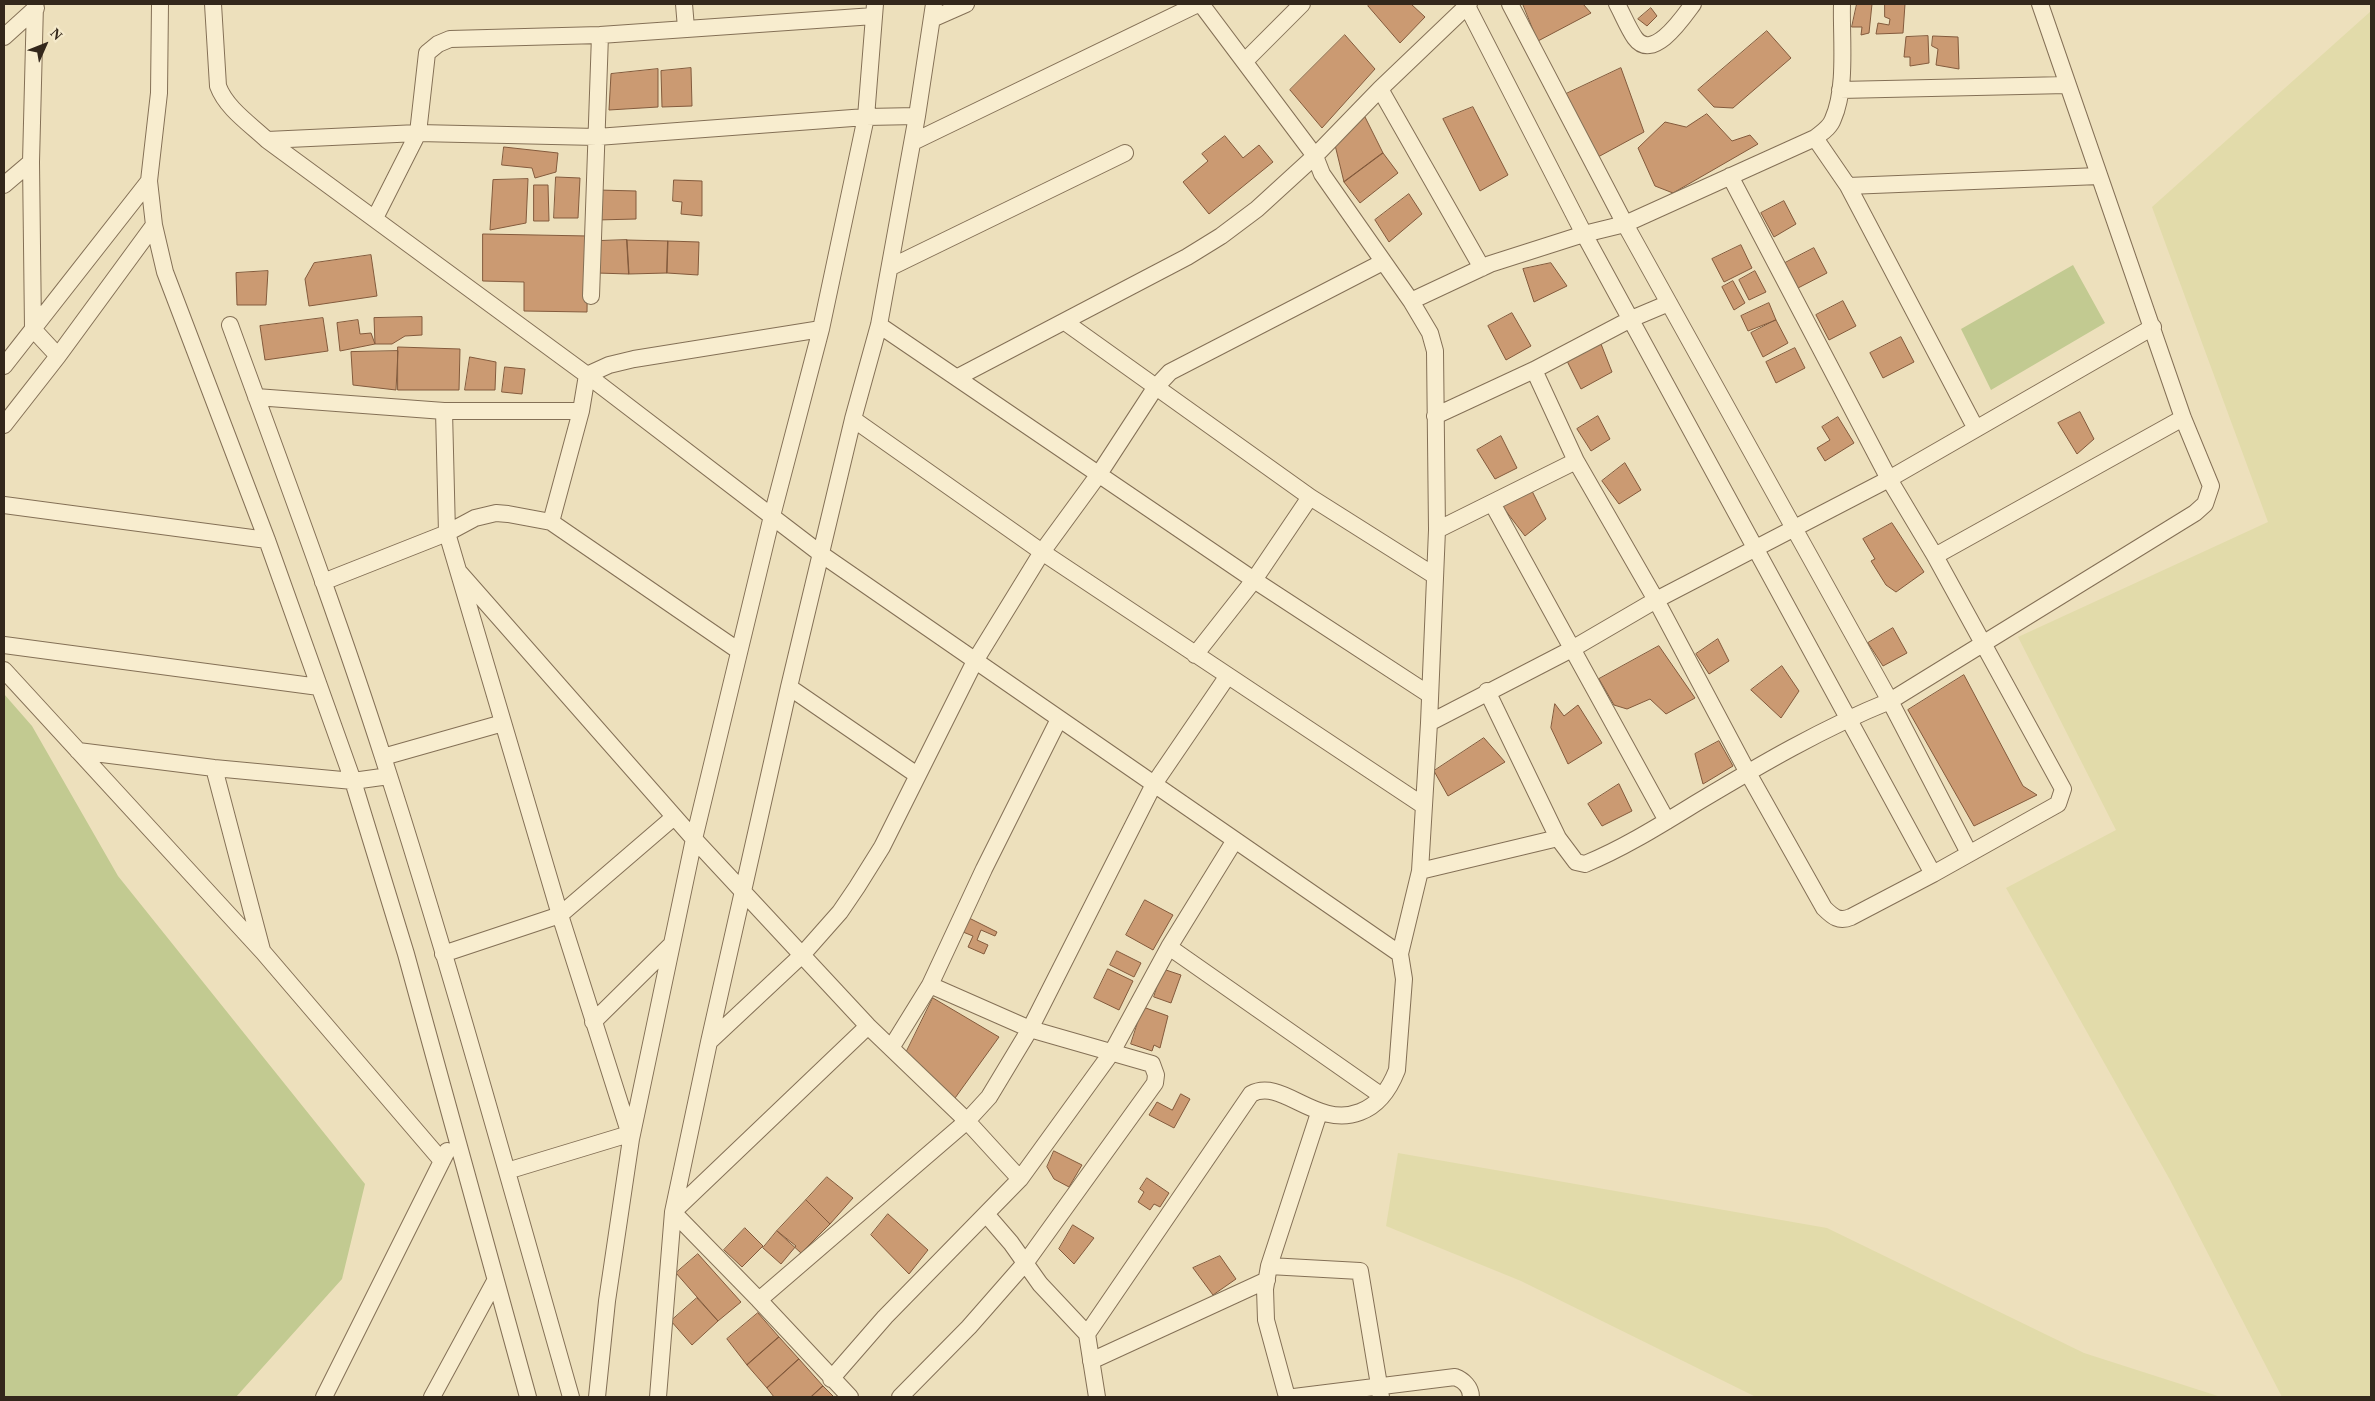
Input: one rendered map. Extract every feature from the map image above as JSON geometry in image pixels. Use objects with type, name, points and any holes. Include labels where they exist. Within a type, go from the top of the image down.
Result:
[{"type":"street","points":[[160,4],[159,93],[149,181],[154,225],[165,272],[267,540],[353,781],[408,963],[454,1135],[528,1397]]},
{"type":"street","points":[[213,4],[220,94],[233,109],[267,140],[587,375],[821,554],[1400,954]]},
{"type":"street","points":[[684,4],[686,28]]},
{"type":"street","points":[[658,1397],[673,1212],[709,1042],[789,687],[853,420],[880,325],[913,142],[933,11],[966,4]]},
{"type":"street","points":[[913,142],[1199,4],[1245,61],[1315,156],[1322,174],[1411,301],[1430,333],[1435,351],[1437,530],[1429,723],[1420,872],[1400,954],[1404,979],[1397,1070],[1392,1084],[1367,1110],[1340,1118],[1319,1113],[1271,1090],[1259,1089],[1251,1094],[1087,1334]]},
{"type":"street","points":[[1245,61],[1302,4]]},
{"type":"street","points":[[958,377],[1065,322],[1221,236],[1257,209],[1315,156],[1467,4],[1584,234],[1934,874]]},
{"type":"street","points":[[1510,4],[1625,224],[1890,702],[1969,853]]},
{"type":"street","points":[[1617,4],[1636,40],[1645,45],[1661,42],[1678,26],[1693,4]]},
{"type":"street","points":[[1411,301],[1482,268],[1584,234],[1625,224],[1814,138],[1827,128],[1833,119],[1840,90],[1842,4]]},
{"type":"street","points":[[1487,691],[1558,838],[1576,862],[1585,864],[1667,821],[1748,773],[1848,718],[1890,702],[2195,513],[2205,504],[2211,486],[2183,418],[2040,4]]},
{"type":"street","points":[[4,36],[36,6]]},
{"type":"street","points":[[36,6],[31,162],[32,329],[58,356]]},
{"type":"street","points":[[374,218],[418,133],[426,53],[438,44],[450,39],[600,35],[875,10],[866,117],[821,329],[772,516],[694,839],[630,1136],[607,1301],[597,1397]]},
{"type":"street","points":[[591,296],[600,35]]},
{"type":"street","points":[[1840,90],[2067,85]]},
{"type":"street","points":[[1380,89],[1482,268]]},
{"type":"street","points":[[267,140],[418,133],[597,137],[866,117],[917,116]]},
{"type":"street","points":[[1814,138],[1848,186],[1975,427]]},
{"type":"street","points":[[891,267],[1125,152]]},
{"type":"street","points":[[4,185],[31,162]]},
{"type":"street","points":[[1534,370],[1576,461],[1656,600],[1748,773],[1824,908],[1833,917],[1843,920],[1851,917],[1934,874],[2058,804],[2063,789],[1984,643],[1889,478],[1730,176]]},
{"type":"street","points":[[1848,186],[2099,176]]},
{"type":"street","points":[[4,366],[149,181]]},
{"type":"street","points":[[4,425],[58,356],[154,225]]},
{"type":"street","points":[[709,1042],[802,955],[840,912],[858,887],[882,847],[976,661],[1042,552],[1099,474],[1155,388],[1170,372],[1383,262]]},
{"type":"street","points":[[1435,416],[1534,370],[1631,319],[1669,302]]},
{"type":"street","points":[[1065,322],[1310,497],[1435,576]]},
{"type":"street","points":[[230,325],[323,582],[383,757],[507,1171],[571,1397]]},
{"type":"street","points":[[880,325],[1254,580],[1430,695]]},
{"type":"street","points":[[1429,723],[1487,691],[1572,649],[1656,600],[1889,478],[1975,427],[2153,327]]},
{"type":"street","points":[[587,375],[609,365],[634,359],[821,329]]},
{"type":"street","points":[[551,522],[581,411],[587,375]]},
{"type":"street","points":[[256,397],[444,411],[581,411]]},
{"type":"street","points":[[444,411],[447,533],[560,915],[630,1136]]},
{"type":"street","points":[[1935,556],[2183,418]]},
{"type":"street","points":[[853,420],[1226,677],[1424,806]]},
{"type":"street","points":[[1437,530],[1576,461]]},
{"type":"street","points":[[1195,656],[1254,580],[1310,497]]},
{"type":"street","points":[[1492,503],[1667,821]]},
{"type":"street","points":[[4,505],[267,540]]},
{"type":"street","points":[[323,582],[447,533],[475,518],[496,513],[551,522],[739,652]]},
{"type":"street","points":[[459,572],[694,839],[868,1026],[967,1121],[1020,1179]]},
{"type":"street","points":[[4,645],[319,687]]},
{"type":"street","points":[[4,670],[263,952],[442,1161]]},
{"type":"street","points":[[759,1300],[967,1121],[989,1098],[1030,1029],[1154,784],[1226,677]]},
{"type":"street","points":[[789,687],[917,775]]},
{"type":"street","points":[[891,1048],[930,985],[984,869],[1059,719]]},
{"type":"street","points":[[383,757],[503,723]]},
{"type":"street","points":[[78,751],[214,768],[353,781],[389,776]]},
{"type":"street","points":[[214,768],[263,952]]},
{"type":"street","points":[[443,954],[560,915],[674,817]]},
{"type":"street","points":[[1420,872],[1558,838]]},
{"type":"street","points":[[831,1378],[885,1317],[1020,1179],[1112,1052],[1169,947],[1235,840]]},
{"type":"street","points":[[594,1022],[672,944]]},
{"type":"street","points":[[1169,947],[1382,1096]]},
{"type":"street","points":[[900,1397],[969,1327],[1026,1262],[1155,1083],[1156,1075],[1152,1064],[1030,1029],[930,985]]},
{"type":"street","points":[[673,1212],[868,1026]]},
{"type":"street","points":[[1287,1397],[1266,1320],[1268,1273],[1319,1113]]},
{"type":"street","points":[[324,1397],[454,1135]]},
{"type":"street","points":[[507,1171],[630,1136]]},
{"type":"street","points":[[673,1212],[850,1397]]},
{"type":"street","points":[[986,1214],[1026,1262],[1040,1284],[1087,1334],[1097,1397]]},
{"type":"street","points":[[1091,1361],[1268,1273],[1360,1270],[1380,1392]]},
{"type":"street","points":[[432,1397],[495,1281]]},
{"type":"street","points":[[1294,1397],[1380,1392],[1455,1377],[1463,1380],[1471,1393],[1470,1397]]},
{"type":"shaded area","points":[[2371,11],[2371,1397],[2282,1397],[2170,1180],[2006,888],[2116,830],[2018,637],[2268,522],[2152,207]]},
{"type":"shaded area","points":[[1398,1153],[1827,1228],[2084,1353],[2221,1397],[1756,1397],[1521,1281],[1386,1226]]},
{"type":"green space","points":[[2073,265],[2105,323],[1991,390],[1961,329]]},
{"type":"green space","points":[[4,694],[32,726],[118,876],[365,1184],[342,1279],[236,1397],[4,1397]]},
{"type":"building","points":[[1370,4],[1411,4],[1425,17],[1400,43],[1368,6]]},
{"type":"building","points":[[1523,4],[1583,4],[1591,13],[1538,41]]},
{"type":"building","points":[[1857,4],[1872,4],[1869,33],[1861,35],[1862,27],[1852,27]]},
{"type":"building","points":[[1885,4],[1905,4],[1903,33],[1876,34],[1878,23],[1889,25],[1890,19],[1885,17]]},
{"type":"building","points":[[1651,8],[1657,16],[1647,26],[1638,19]]},
{"type":"building","points":[[1767,31],[1791,58],[1733,108],[1714,107],[1698,90]]},
{"type":"building","points":[[1345,35],[1375,69],[1322,128],[1290,90]]},
{"type":"building","points":[[1928,36],[1929,63],[1910,66],[1910,57],[1904,57],[1906,37]]},
{"type":"building","points":[[1933,36],[1958,37],[1959,69],[1936,65],[1938,49],[1932,46]]},
{"type":"building","points":[[691,68],[692,106],[662,107],[661,71]]},
{"type":"building","points":[[1621,68],[1644,132],[1598,157],[1566,94]]},
{"type":"building","points":[[658,69],[658,107],[609,110],[611,74]]},
{"type":"building","points":[[1473,107],[1508,175],[1480,191],[1443,119]]},
{"type":"building","points":[[1707,114],[1732,141],[1750,135],[1758,144],[1673,193],[1655,186],[1638,148],[1665,122],[1686,127]]},
{"type":"building","points":[[1365,117],[1383,153],[1344,182],[1335,145]]},
{"type":"building","points":[[1225,136],[1243,158],[1259,145],[1273,162],[1209,214],[1183,182],[1208,161],[1202,154]]},
{"type":"building","points":[[504,147],[558,153],[556,172],[535,178],[532,168],[502,165]]},
{"type":"building","points":[[1383,153],[1398,173],[1360,203],[1344,182]]},
{"type":"building","points":[[556,177],[580,178],[578,218],[554,218]]},
{"type":"building","points":[[528,179],[526,223],[490,230],[493,180]]},
{"type":"building","points":[[674,180],[702,181],[702,216],[681,214],[682,202],[673,201]]},
{"type":"building","points":[[534,185],[548,185],[549,221],[534,221]]},
{"type":"building","points":[[598,190],[636,191],[636,219],[597,220]]},
{"type":"building","points":[[1409,194],[1422,214],[1389,242],[1375,220]]},
{"type":"building","points":[[1784,201],[1796,224],[1774,237],[1761,213]]},
{"type":"building","points":[[483,234],[588,236],[587,312],[524,311],[524,282],[483,281]]},
{"type":"building","points":[[627,240],[668,241],[667,273],[629,274]]},
{"type":"building","points":[[627,240],[629,274],[597,273],[598,241]]},
{"type":"building","points":[[668,241],[699,242],[698,275],[667,273]]},
{"type":"building","points":[[1741,245],[1752,268],[1724,282],[1712,259]]},
{"type":"building","points":[[1814,248],[1827,273],[1798,288],[1785,263]]},
{"type":"building","points":[[371,255],[377,296],[309,306],[305,279],[314,263]]},
{"type":"building","points":[[1551,263],[1567,286],[1534,302],[1523,269]]},
{"type":"building","points":[[268,271],[266,305],[237,305],[236,273]]},
{"type":"building","points":[[1755,271],[1766,292],[1749,300],[1739,280]]},
{"type":"building","points":[[1733,281],[1745,303],[1734,310],[1722,287]]},
{"type":"building","points":[[1843,301],[1856,326],[1829,340],[1816,315]]},
{"type":"building","points":[[1769,303],[1776,320],[1748,331],[1741,316]]},
{"type":"building","points":[[1512,313],[1531,346],[1506,360],[1488,326]]},
{"type":"building","points":[[422,317],[422,335],[405,336],[392,344],[375,344],[374,318]]},
{"type":"building","points":[[323,318],[328,351],[265,360],[260,326]]},
{"type":"building","points":[[358,320],[360,334],[371,333],[375,344],[340,351],[337,323]]},
{"type":"building","points":[[1776,320],[1788,343],[1763,357],[1751,333]]},
{"type":"building","points":[[1901,337],[1914,362],[1883,378],[1870,353]]},
{"type":"building","points":[[1601,344],[1612,372],[1581,389],[1567,361]]},
{"type":"building","points":[[398,347],[460,349],[459,390],[398,390]]},
{"type":"building","points":[[1795,348],[1805,368],[1776,383],[1766,362]]},
{"type":"building","points":[[398,351],[396,390],[353,385],[351,352]]},
{"type":"building","points":[[470,357],[496,362],[495,390],[465,390]]},
{"type":"building","points":[[505,367],[525,369],[522,394],[502,392]]},
{"type":"building","points":[[2080,412],[2094,439],[2077,454],[2058,423]]},
{"type":"building","points":[[1598,416],[1610,439],[1591,451],[1577,429]]},
{"type":"building","points":[[1838,417],[1854,443],[1825,461],[1817,448],[1830,440],[1822,427]]},
{"type":"building","points":[[1501,436],[1517,468],[1495,479],[1477,450]]},
{"type":"building","points":[[1625,463],[1641,490],[1619,504],[1602,481]]},
{"type":"building","points":[[1532,491],[1546,519],[1525,536],[1502,506]]},
{"type":"building","points":[[1892,523],[1924,572],[1896,592],[1886,585],[1871,561],[1875,559],[1863,539]]},
{"type":"building","points":[[1893,628],[1907,653],[1883,666],[1868,643]]},
{"type":"building","points":[[1718,639],[1729,661],[1709,674],[1696,654]]},
{"type":"building","points":[[1659,646],[1695,698],[1666,714],[1650,699],[1627,709],[1614,705],[1599,679]]},
{"type":"building","points":[[1782,666],[1799,691],[1781,718],[1751,690]]},
{"type":"building","points":[[1964,675],[2023,786],[2037,795],[1974,826],[1908,710]]},
{"type":"building","points":[[1555,704],[1564,716],[1578,705],[1602,743],[1568,764],[1551,728]]},
{"type":"building","points":[[1484,738],[1505,762],[1448,796],[1434,771]]},
{"type":"building","points":[[1719,741],[1733,766],[1703,784],[1695,754]]},
{"type":"building","points":[[1619,784],[1632,811],[1602,826],[1588,804]]},
{"type":"building","points":[[1145,900],[1173,915],[1153,950],[1126,935]]},
{"type":"building","points":[[969,918],[997,932],[995,936],[981,930],[977,940],[988,945],[984,954],[968,947],[973,936],[963,932]]},
{"type":"building","points":[[1117,951],[1141,963],[1134,977],[1110,965]]},
{"type":"building","points":[[1108,969],[1133,981],[1119,1010],[1094,998]]},
{"type":"building","points":[[1163,969],[1181,975],[1171,1003],[1154,997]]},
{"type":"building","points":[[933,998],[999,1037],[950,1105],[903,1059]]},
{"type":"building","points":[[1143,1007],[1168,1016],[1160,1048],[1154,1045],[1152,1051],[1131,1044]]},
{"type":"building","points":[[1181,1094],[1190,1099],[1174,1128],[1149,1115],[1157,1102],[1172,1110]]},
{"type":"building","points":[[1054,1151],[1082,1165],[1069,1187],[1054,1179],[1047,1167]]},
{"type":"building","points":[[827,1177],[853,1198],[830,1224],[806,1200]]},
{"type":"building","points":[[1147,1178],[1169,1193],[1160,1207],[1154,1204],[1150,1210],[1138,1202],[1144,1192],[1140,1189]]},
{"type":"building","points":[[806,1200],[830,1224],[801,1253],[777,1231]]},
{"type":"building","points":[[888,1214],[928,1250],[909,1274],[871,1235]]},
{"type":"building","points":[[1073,1225],[1094,1238],[1074,1264],[1059,1249]]},
{"type":"building","points":[[745,1228],[763,1246],[742,1267],[724,1250]]},
{"type":"building","points":[[777,1231],[796,1246],[781,1264],[763,1248]]},
{"type":"building","points":[[698,1254],[741,1302],[718,1321],[676,1273]]},
{"type":"building","points":[[1220,1256],[1236,1279],[1213,1295],[1193,1268]]},
{"type":"building","points":[[697,1298],[718,1321],[692,1345],[671,1321]]},
{"type":"building","points":[[758,1313],[779,1337],[747,1365],[727,1339]]},
{"type":"building","points":[[779,1337],[799,1359],[767,1388],[747,1365]]},
{"type":"building","points":[[799,1359],[823,1386],[811,1397],[774,1397],[767,1388]]},
{"type":"building","points":[[823,1386],[834,1397],[811,1397]]}]
